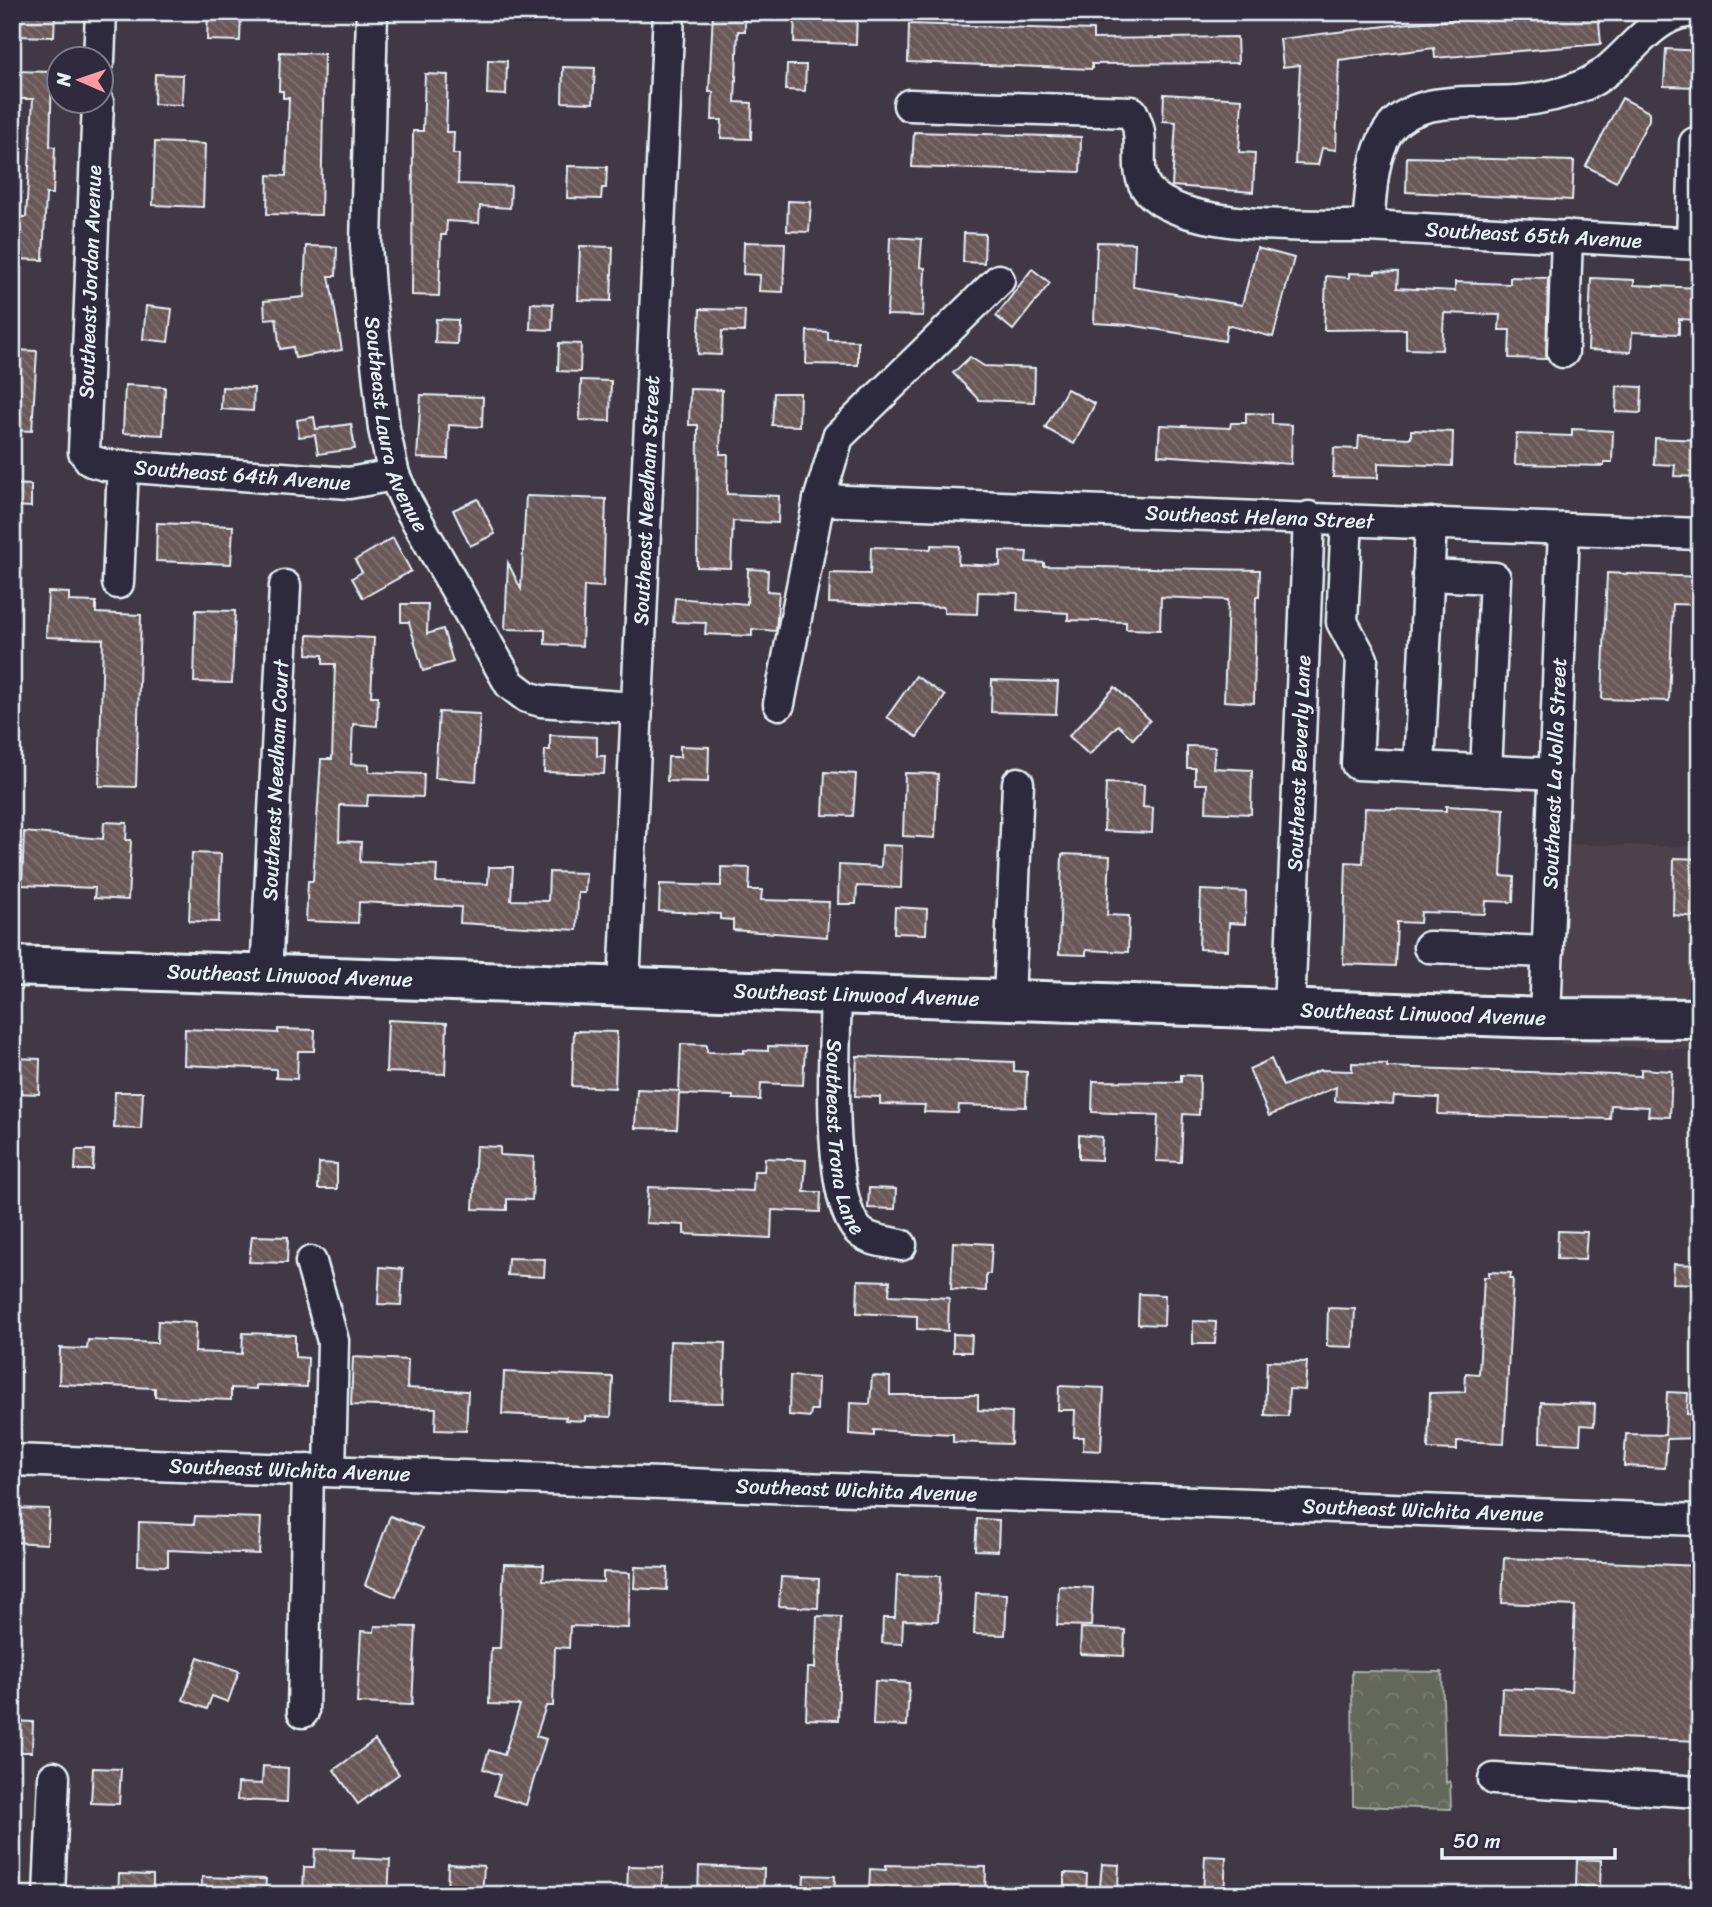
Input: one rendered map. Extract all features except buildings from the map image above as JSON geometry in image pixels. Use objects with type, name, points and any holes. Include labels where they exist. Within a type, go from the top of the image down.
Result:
[{"type":"main road","name":"Southeast Linwood Avenue","points":[[12,966],[1289,1010],[1545,1018],[1700,1019]]},
{"type":"street","points":[[100,46],[101,12]]},
{"type":"street","name":"Southeast Laura Avenue","points":[[372,12],[366,245],[384,429],[394,475],[447,576],[510,684],[527,696],[541,701],[634,708]]},
{"type":"street","name":"Southeast Needham Street","points":[[624,986],[634,708],[669,12]]},
{"type":"street","points":[[1368,226],[1378,158],[1388,132],[1409,112],[1438,104],[1518,101],[1554,96],[1587,84],[1611,68],[1656,25],[1687,12]]},
{"type":"street","name":"Southeast 65th Avenue","points":[[909,105],[1132,112],[1139,130],[1140,171],[1147,189],[1163,203],[1197,216],[1259,223],[1368,226],[1696,244]]},
{"type":"street","name":"Southeast Jordan Avenue","points":[[91,461],[84,452],[84,438],[96,116]]},
{"type":"street","points":[[1695,144],[1696,244]]},
{"type":"street","points":[[1563,352],[1567,236]]},
{"type":"street","points":[[779,704],[819,499],[838,437],[999,280]]},
{"type":"street","name":"Southeast 64th Avenue","points":[[91,461],[123,466],[349,483],[394,475]]},
{"type":"street","points":[[118,583],[123,466]]},
{"type":"street","name":"Southeast Helena Street","points":[[819,499],[1700,534]]},
{"type":"street","name":"Southeast Beverly Lane","points":[[1289,1010],[1309,517]]},
{"type":"street","points":[[1347,519],[1342,622],[1362,659],[1357,764],[1555,774]]},
{"type":"street","points":[[1419,767],[1431,523]]},
{"type":"street","name":"Southeast La Jolla Street","points":[[1545,1018],[1564,529]]},
{"type":"street","points":[[1428,575],[1495,578],[1486,771]]},
{"type":"street","name":"Southeast Needham Court","points":[[267,976],[285,586]]},
{"type":"street","points":[[1009,1000],[1018,783]]},
{"type":"street","points":[[1429,947],[1548,952]]},
{"type":"street","name":"Southeast Trona Lane","points":[[836,994],[835,1112],[845,1202],[851,1221],[861,1234],[901,1245]]},
{"type":"street","points":[[303,1713],[319,1471],[333,1341],[311,1262]]},
{"type":"street","name":"Southeast Wichita Avenue","points":[[12,1460],[1700,1520]]},
{"type":"street","points":[[49,1895],[54,1777]]},
{"type":"street","points":[[1494,1779],[1700,1792]]},
{"type":"shaded area","points":[[1696,771],[1700,771],[1700,1050],[1561,1044],[1567,844],[1694,847]]},
{"type":"green space","points":[[1352,1671],[1442,1672],[1446,1783],[1450,1781],[1451,1809],[1353,1806]]}]
